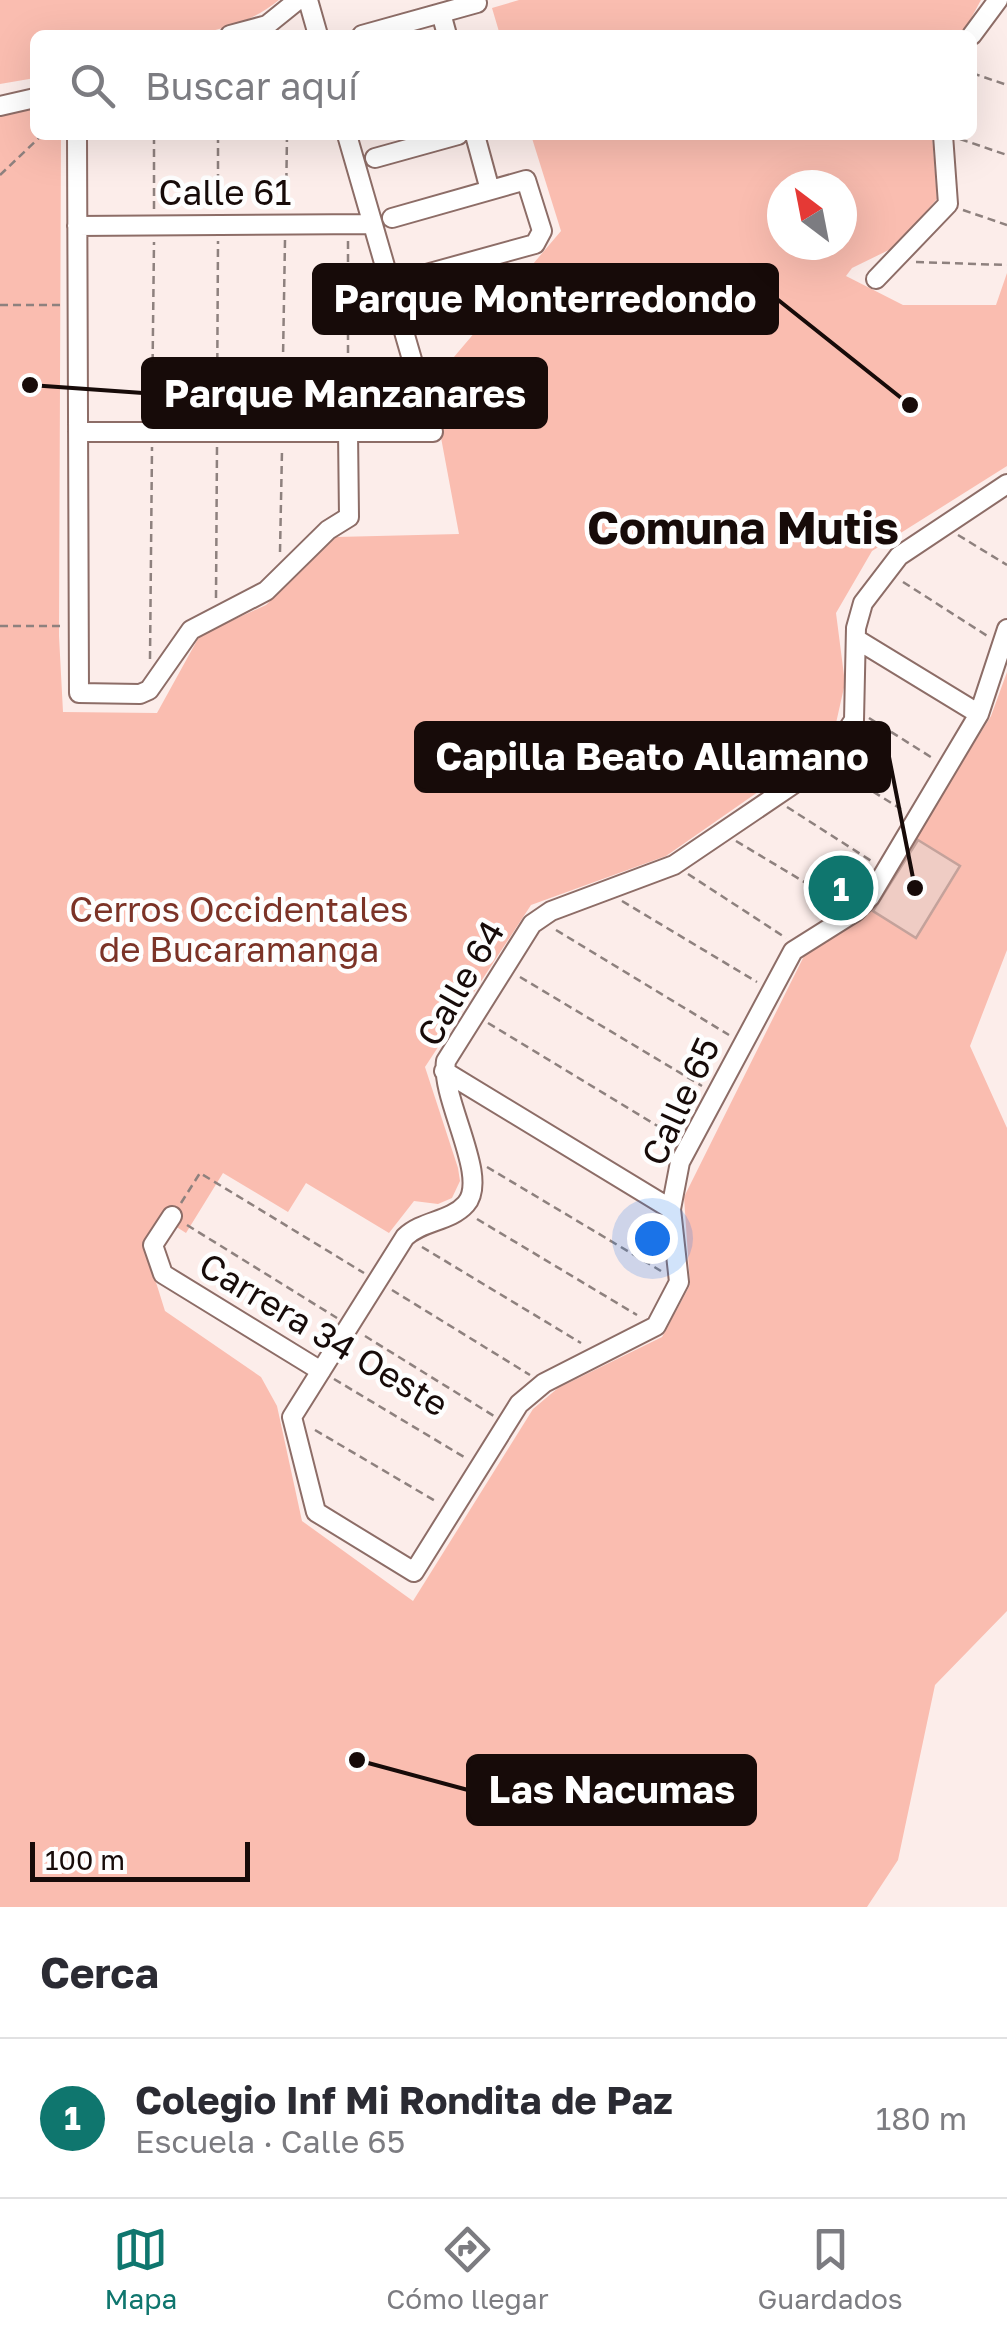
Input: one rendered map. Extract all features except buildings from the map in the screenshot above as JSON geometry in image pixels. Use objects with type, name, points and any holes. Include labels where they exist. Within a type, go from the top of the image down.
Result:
[{"type":"street","points":[[249,30],[268,25],[298,0]]},
{"type":"street","points":[[308,0],[317,30]]},
{"type":"street","points":[[380,30],[476,4],[476,0]]},
{"type":"street","points":[[976,30],[998,0]]},
{"type":"street","points":[[441,13],[446,30]]},
{"type":"street","points":[[0,106],[30,99]]},
{"type":"street","points":[[77,140],[78,693],[140,694],[150,690],[192,630],[248,602],[280,578],[328,530],[349,518],[348,432]]},
{"type":"street","points":[[78,432],[432,432],[348,140]]},
{"type":"street","points":[[375,158],[440,140]]},
{"type":"street","points":[[476,140],[490,190]]},
{"type":"street","points":[[876,279],[948,204],[949,140]]},
{"type":"street","points":[[392,218],[526,180],[542,231],[535,244],[408,279]]},
{"type":"street","name":"Calle 61","points":[[77,226],[373,224]]},
{"type":"street","name":"Calle 64","points":[[460,1210],[474,1190],[444,1071],[474,1015],[538,918],[674,865],[826,762],[851,727],[859,613],[885,570],[1007,484]]},
{"type":"street","name":"Calle 65","points":[[679,1282],[672,1209],[676,1172],[689,1145],[798,946],[855,912],[886,870],[979,714],[1004,637]]},
{"type":"street","points":[[856,639],[979,714]]},
{"type":"street","points":[[444,1071],[672,1209]]},
{"type":"street","points":[[460,1210],[421,1225],[405,1236],[292,1418],[316,1512],[414,1572],[519,1404],[544,1383],[656,1326],[679,1282]]},
{"type":"street","name":"Carrera 34 Oeste","points":[[172,1216],[154,1245],[163,1274],[321,1371]]},
{"type":"path","points":[[977,76],[1007,85]]},
{"type":"path","points":[[0,175],[37,140]]},
{"type":"path","points":[[150,690],[154,140]]},
{"type":"path","points":[[216,615],[218,140]]},
{"type":"path","points":[[280,578],[287,140]]},
{"type":"path","points":[[961,140],[1007,155]]},
{"type":"path","points":[[948,204],[1007,225]]},
{"type":"path","points":[[348,224],[348,432]]},
{"type":"path","points":[[894,261],[1007,265]]},
{"type":"path","points":[[0,305],[78,304]]},
{"type":"path","points":[[944,526],[1007,565]]},
{"type":"path","points":[[885,570],[1004,637]]},
{"type":"path","points":[[0,626],[78,626]]},
{"type":"path","points":[[855,709],[947,768]]},
{"type":"path","points":[[826,762],[917,819]]},
{"type":"path","points":[[773,798],[886,870]]},
{"type":"path","points":[[723,832],[855,912]]},
{"type":"path","points":[[674,865],[798,946]]},
{"type":"path","points":[[606,891],[771,991]]},
{"type":"path","points":[[538,918],[743,1044]]},
{"type":"path","points":[[504,967],[716,1095]]},
{"type":"path","points":[[474,1015],[689,1145]]},
{"type":"path","points":[[466,1154],[679,1282]]},
{"type":"path","points":[[172,1216],[200,1173]]},
{"type":"path","points":[[460,1210],[656,1326]]},
{"type":"path","points":[[405,1236],[600,1355]]},
{"type":"path","name":"Carrera 34 Oeste","points":[[321,1371],[478,1466]]},
{"type":"path","points":[[292,1418],[452,1510]]},
{"type":"green space","points":[[0,0],[279,0],[254,16],[212,30],[30,30],[30,79],[0,84]]},
{"type":"green space","points":[[519,0],[981,0],[965,30],[499,30],[492,8]]},
{"type":"green space","name":"Cerros Occidentales de Bucaramanga","points":[[30,108],[30,140],[61,140],[59,636],[63,712],[157,713],[200,635],[266,605],[336,537],[459,534],[431,384],[561,231],[533,140],[932,140],[937,199],[897,246],[852,268],[846,276],[903,305],[996,305],[1007,273],[1007,466],[872,551],[836,613],[845,683],[834,732],[818,750],[666,856],[531,905],[425,1067],[458,1168],[460,1181],[452,1198],[438,1204],[414,1201],[389,1233],[306,1183],[288,1212],[223,1173],[186,1233],[161,1217],[144,1244],[165,1311],[261,1377],[277,1406],[302,1521],[413,1601],[533,1409],[558,1388],[662,1337],[690,1285],[684,1197],[805,954],[870,910],[916,937],[960,867],[915,838],[991,716],[1007,672],[1007,950],[970,1046],[1007,1128],[1007,1611],[935,1685],[898,1860],[867,1907],[0,1907],[0,116]]},
{"type":"place","name":"Parque Manzanares","points":[[30,385]]},
{"type":"place","name":"Parque Monterredondo","points":[[910,405]]},
{"type":"place","name":"Colegio Inf Mi Rondita de Paz","points":[[841,888]]},
{"type":"place","name":"Capilla Beato Allamano","points":[[915,888]]},
{"type":"place","name":"Las Nacumas","points":[[357,1760]]},
{"type":"district","name":"Comuna Mutis","points":[[743,527]]}]
